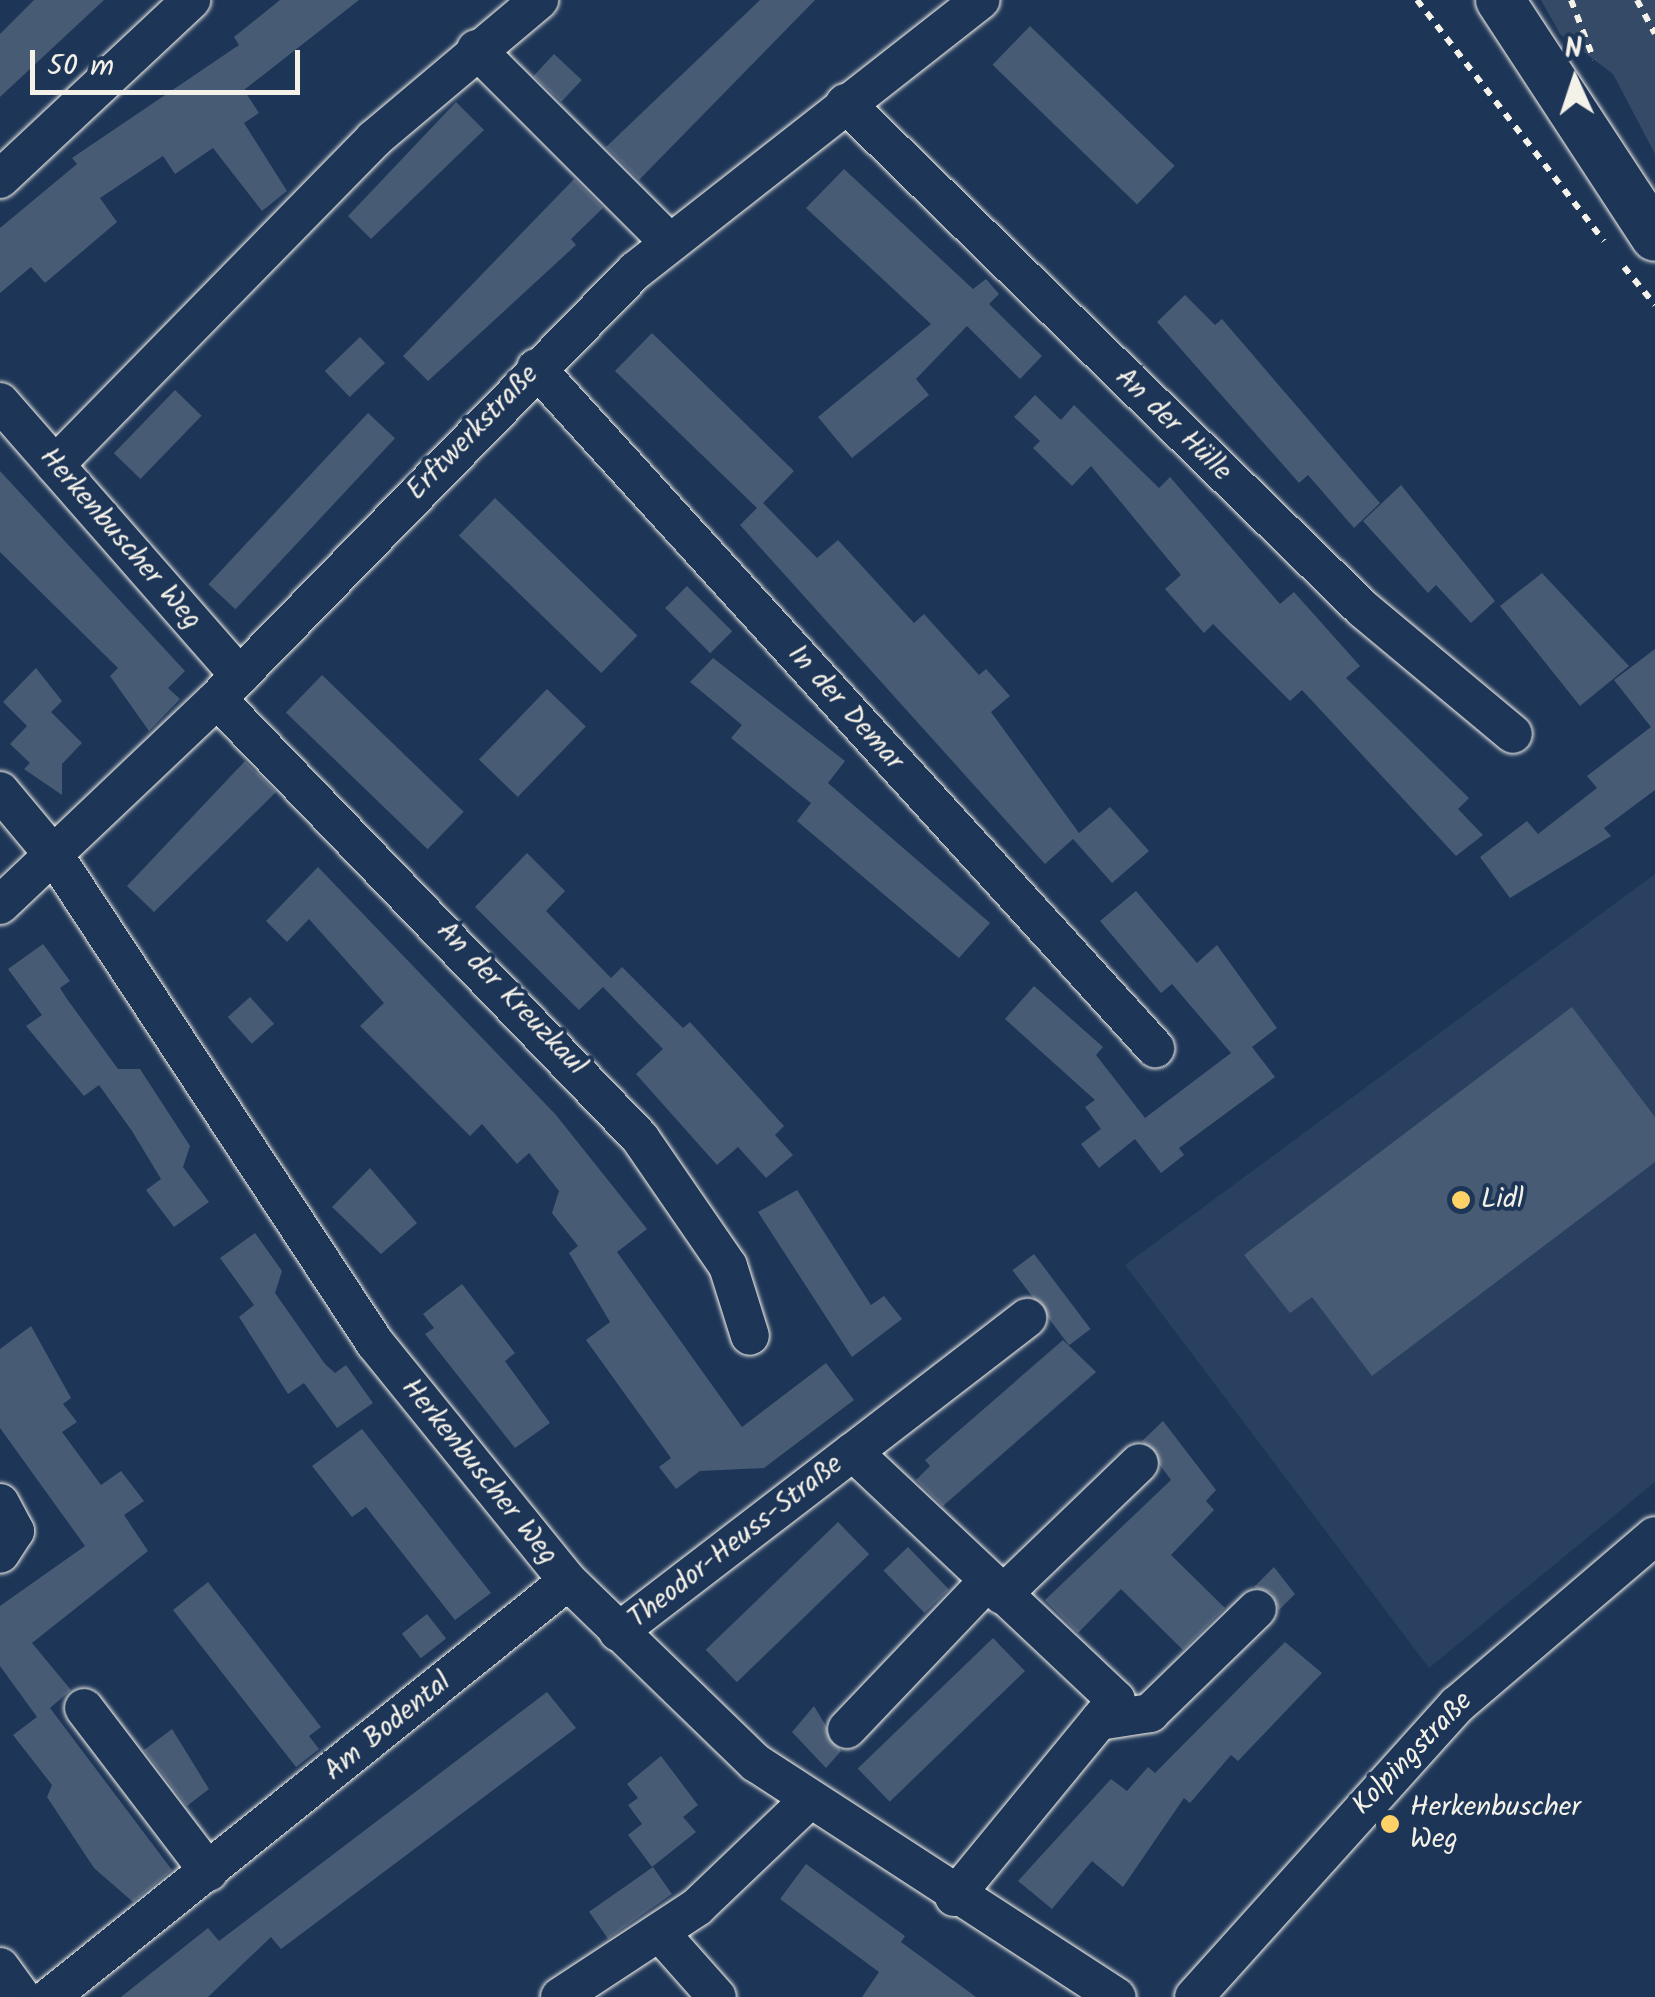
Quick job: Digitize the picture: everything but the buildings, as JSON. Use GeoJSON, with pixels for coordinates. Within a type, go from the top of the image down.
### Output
{"type":"FeatureCollection","features":[{"type":"Feature","properties":{"kind":"main road"},"geometry":{"type":"LineString","coordinates":[[1500,0],[1655,237]]}},
{"type":"Feature","properties":{"kind":"street"},"geometry":{"type":"LineString","coordinates":[[0,180],[192,0]]}},
{"type":"Feature","properties":{"kind":"street"},"geometry":{"type":"LineString","coordinates":[[55,465],[374,139],[476,49],[539,0]]}},
{"type":"Feature","properties":{"kind":"street","name":"Erftwerkstraße"},"geometry":{"type":"LineString","coordinates":[[0,905],[56,858],[228,687],[536,368],[669,242],[981,0]]}},
{"type":"Feature","properties":{"kind":"street"},"geometry":{"type":"LineString","coordinates":[[476,49],[669,242]]}},
{"type":"Feature","properties":{"kind":"street","name":"An der Hülle"},"geometry":{"type":"LineString","coordinates":[[845,102],[1364,609],[1514,734]]}},
{"type":"Feature","properties":{"kind":"street","name":"In der Demar"},"geometry":{"type":"LineString","coordinates":[[536,368],[1155,1048]]}},
{"type":"Feature","properties":{"kind":"street","name":"Herkenbuscher Weg"},"geometry":{"type":"LineString","coordinates":[[0,402],[55,465],[228,687]]}},
{"type":"Feature","properties":{"kind":"street","name":"An der Kreuzkaul"},"geometry":{"type":"LineString","coordinates":[[228,687],[640,1138],[728,1266],[750,1336]]}},
{"type":"Feature","properties":{"kind":"street","name":"Herkenbuscher Weg"},"geometry":{"type":"LineString","coordinates":[[0,791],[56,858],[316,1260],[568,1581],[706,1722],[808,1801],[1117,1997]]}},
{"type":"Feature","properties":{"kind":"street","name":"Theodor-Heuss-Straße"},"geometry":{"type":"LineString","coordinates":[[618,1632],[1027,1318]]}},
{"type":"Feature","properties":{"kind":"street","name":"Theodor-Heuss-Straße"},"geometry":{"type":"LineString","coordinates":[[853,1452],[1116,1700],[1099,1721]]}},
{"type":"Feature","properties":{"kind":"street"},"geometry":{"type":"LineString","coordinates":[[848,1729],[995,1588],[1139,1463]]}},
{"type":"Feature","properties":{"kind":"street"},"geometry":{"type":"LineString","coordinates":[[0,1503],[15,1531],[0,1554]]}},
{"type":"Feature","properties":{"kind":"street","name":"Kolpingstraße"},"geometry":{"type":"LineString","coordinates":[[1194,1997],[1458,1705],[1655,1536]]}},
{"type":"Feature","properties":{"kind":"street","name":"Am Bodental"},"geometry":{"type":"LineString","coordinates":[[50,1997],[568,1581]]}},
{"type":"Feature","properties":{"kind":"street"},"geometry":{"type":"LineString","coordinates":[[954,1897],[1099,1721],[1150,1713],[1257,1609]]}},
{"type":"Feature","properties":{"kind":"street"},"geometry":{"type":"LineString","coordinates":[[84,1708],[209,1872]]}},
{"type":"Feature","properties":{"kind":"street"},"geometry":{"type":"LineString","coordinates":[[560,1997],[661,1934],[808,1801]]}},
{"type":"Feature","properties":{"kind":"street"},"geometry":{"type":"LineString","coordinates":[[661,1934],[717,1997]]}},
{"type":"Feature","properties":{"kind":"street"},"geometry":{"type":"LineString","coordinates":[[0,1968],[22,1997]]}},
{"type":"Feature","properties":{"kind":"path"},"geometry":{"type":"LineString","coordinates":[[1417,0],[1577,206]]}},
{"type":"Feature","properties":{"kind":"path"},"geometry":{"type":"LineString","coordinates":[[1571,0],[1594,60]]}},
{"type":"Feature","properties":{"kind":"path"},"geometry":{"type":"LineString","coordinates":[[1638,0],[1655,34]]}},
{"type":"Feature","properties":{"kind":"shaded area"},"geometry":{"type":"Polygon","coordinates":[[[1541,0],[1655,0],[1655,154],[1613,74],[1560,34],[1541,0]]]}},
{"type":"Feature","properties":{"kind":"shaded area"},"geometry":{"type":"Polygon","coordinates":[[[1655,874],[1655,1482],[1429,1668],[1125,1265],[1655,874]]]}},
{"type":"Feature","properties":{"kind":"place","name":"Lidl"},"geometry":{"type":"Point","coordinates":[1461,1200]}},
{"type":"Feature","properties":{"kind":"place","name":"Herkenbuscher Weg"},"geometry":{"type":"Point","coordinates":[1390,1824]}}]}
